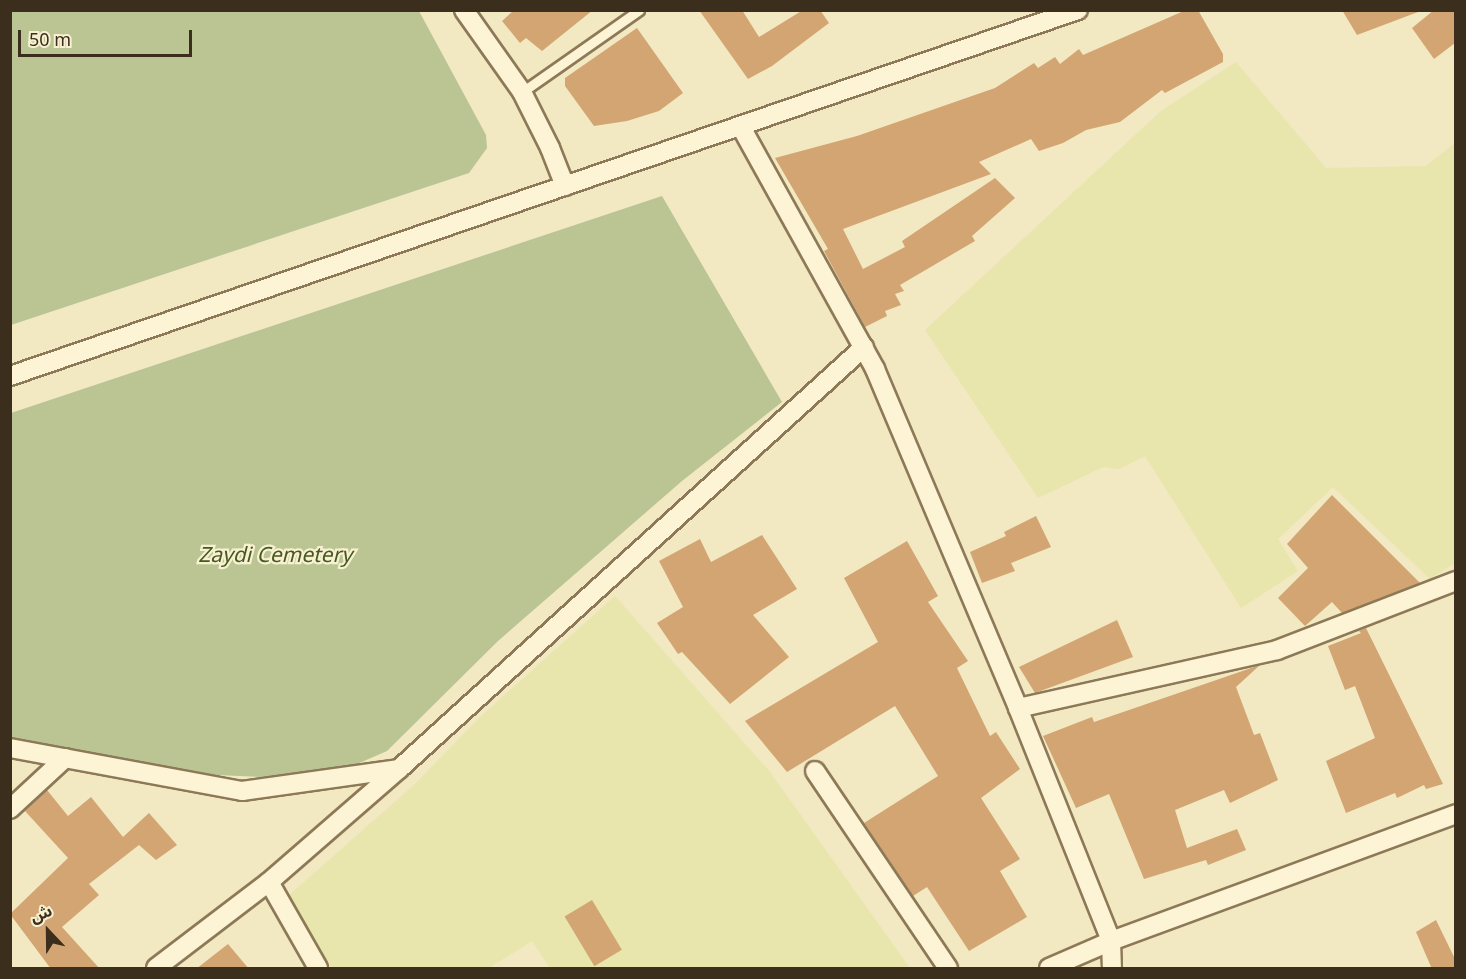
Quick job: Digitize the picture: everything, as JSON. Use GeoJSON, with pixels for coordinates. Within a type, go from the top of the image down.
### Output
{"type":"FeatureCollection","features":[{"type":"Feature","properties":{"kind":"street"},"geometry":{"type":"LineString","coordinates":[[465,10],[522,92],[550,148],[565,186]]}},
{"type":"Feature","properties":{"kind":"street"},"geometry":{"type":"LineString","coordinates":[[10,376],[1078,10]]}},
{"type":"Feature","properties":{"kind":"street"},"geometry":{"type":"LineString","coordinates":[[741,127],[864,346],[1018,708],[1111,941],[1112,969]]}},
{"type":"Feature","properties":{"kind":"street"},"geometry":{"type":"LineString","coordinates":[[156,969],[269,882],[399,769],[864,346]]}},
{"type":"Feature","properties":{"kind":"street"},"geometry":{"type":"LineString","coordinates":[[1018,708],[1277,650],[1455,581]]}},
{"type":"Feature","properties":{"kind":"street"},"geometry":{"type":"LineString","coordinates":[[10,748],[242,791],[399,769]]}},
{"type":"Feature","properties":{"kind":"street"},"geometry":{"type":"LineString","coordinates":[[10,809],[65,758]]}},
{"type":"Feature","properties":{"kind":"street"},"geometry":{"type":"LineString","coordinates":[[815,771],[948,969]]}},
{"type":"Feature","properties":{"kind":"street"},"geometry":{"type":"LineString","coordinates":[[1049,969],[1111,941],[1455,814]]}},
{"type":"Feature","properties":{"kind":"street"},"geometry":{"type":"LineString","coordinates":[[269,882],[318,969]]}},
{"type":"Feature","properties":{"kind":"lane"},"geometry":{"type":"LineString","coordinates":[[522,92],[639,10]]}},
{"type":"Feature","properties":{"kind":"shaded area"},"geometry":{"type":"Polygon","coordinates":[[[1236,62],[1326,168],[1426,166],[1455,143],[1455,563],[1430,579],[1333,487],[1278,539],[1298,571],[1241,608],[1145,456],[1119,469],[1103,467],[1038,498],[925,330],[1161,111],[1236,62]]]}},
{"type":"Feature","properties":{"kind":"shaded area"},"geometry":{"type":"Polygon","coordinates":[[[615,596],[770,772],[910,968],[550,968],[532,941],[489,968],[330,968],[288,896],[414,785],[480,717],[615,596]]]}},
{"type":"Feature","properties":{"kind":"green space"},"geometry":{"type":"Polygon","coordinates":[[[10,11],[419,11],[486,135],[487,148],[469,173],[11,325],[10,11]]]}},
{"type":"Feature","properties":{"kind":"green space","name":"Zaydi Cemetery"},"geometry":{"type":"Polygon","coordinates":[[[662,196],[782,402],[682,481],[498,641],[387,751],[357,764],[261,777],[195,774],[11,739],[11,413],[662,196]]]}},
{"type":"Feature","properties":{"kind":"building"},"geometry":{"type":"Polygon","coordinates":[[[514,10],[593,10],[542,51],[526,38],[520,43],[502,21],[514,10]]]}},
{"type":"Feature","properties":{"kind":"building"},"geometry":{"type":"Polygon","coordinates":[[[699,10],[742,10],[759,37],[803,10],[820,10],[829,23],[772,66],[748,79],[699,10]]]}},
{"type":"Feature","properties":{"kind":"building"},"geometry":{"type":"Polygon","coordinates":[[[1186,10],[1198,10],[1223,54],[1223,62],[1165,93],[1162,90],[1120,122],[1086,130],[1063,143],[1039,151],[1031,139],[979,162],[991,174],[843,229],[863,269],[905,247],[902,241],[995,178],[1015,198],[972,236],[975,241],[900,285],[904,291],[895,294],[901,305],[885,311],[887,316],[865,327],[824,251],[828,249],[775,158],[857,136],[995,88],[1034,63],[1038,68],[1055,57],[1060,64],[1079,49],[1083,55],[1186,10]]]}},
{"type":"Feature","properties":{"kind":"building"},"geometry":{"type":"Polygon","coordinates":[[[1342,10],[1418,10],[1418,12],[1357,35],[1342,10]]]}},
{"type":"Feature","properties":{"kind":"building"},"geometry":{"type":"Polygon","coordinates":[[[1434,10],[1455,10],[1455,43],[1434,59],[1412,28],[1434,10]]]}},
{"type":"Feature","properties":{"kind":"building"},"geometry":{"type":"Polygon","coordinates":[[[637,28],[683,93],[659,111],[627,121],[594,126],[565,86],[565,78],[637,28]]]}},
{"type":"Feature","properties":{"kind":"building"},"geometry":{"type":"Polygon","coordinates":[[[1332,495],[1420,583],[1342,613],[1332,602],[1305,626],[1278,598],[1308,568],[1287,544],[1332,495]]]}},
{"type":"Feature","properties":{"kind":"building"},"geometry":{"type":"Polygon","coordinates":[[[1036,516],[1051,547],[1011,563],[1015,571],[982,583],[970,552],[1006,536],[1004,532],[1036,516]]]}},
{"type":"Feature","properties":{"kind":"building"},"geometry":{"type":"Polygon","coordinates":[[[762,535],[797,589],[753,615],[789,657],[730,704],[682,652],[678,654],[657,623],[683,607],[659,561],[700,539],[711,562],[762,535]]]}},
{"type":"Feature","properties":{"kind":"building"},"geometry":{"type":"Polygon","coordinates":[[[907,541],[938,596],[928,602],[968,661],[957,668],[990,736],[996,732],[1020,769],[981,798],[1020,859],[1000,871],[1027,917],[969,951],[927,887],[913,896],[864,823],[938,776],[895,706],[787,772],[745,721],[878,642],[844,578],[907,541]]]}},
{"type":"Feature","properties":{"kind":"building"},"geometry":{"type":"Polygon","coordinates":[[[1117,620],[1133,657],[1035,693],[1019,667],[1117,620]]]}},
{"type":"Feature","properties":{"kind":"building"},"geometry":{"type":"Polygon","coordinates":[[[1366,628],[1443,784],[1426,789],[1424,785],[1397,798],[1395,793],[1346,813],[1326,761],[1375,738],[1355,686],[1345,690],[1328,646],[1361,633],[1359,631],[1366,628]]]}},
{"type":"Feature","properties":{"kind":"building"},"geometry":{"type":"Polygon","coordinates":[[[1260,665],[1236,687],[1254,735],[1260,733],[1278,780],[1230,803],[1224,790],[1175,810],[1187,848],[1237,829],[1246,850],[1208,865],[1206,860],[1144,879],[1109,794],[1076,808],[1043,736],[1092,717],[1094,722],[1260,665]]]}},
{"type":"Feature","properties":{"kind":"building"},"geometry":{"type":"Polygon","coordinates":[[[47,790],[68,816],[91,797],[123,837],[149,813],[177,845],[156,860],[139,845],[89,884],[99,895],[62,927],[100,969],[51,969],[10,914],[68,858],[25,811],[47,790]]]}},
{"type":"Feature","properties":{"kind":"building"},"geometry":{"type":"Polygon","coordinates":[[[592,900],[622,950],[594,966],[565,916],[592,900]]]}},
{"type":"Feature","properties":{"kind":"building"},"geometry":{"type":"Polygon","coordinates":[[[1436,920],[1455,959],[1455,969],[1432,969],[1416,932],[1436,920]]]}},
{"type":"Feature","properties":{"kind":"building"},"geometry":{"type":"Polygon","coordinates":[[[228,944],[249,969],[196,969],[228,944]]]}}]}
